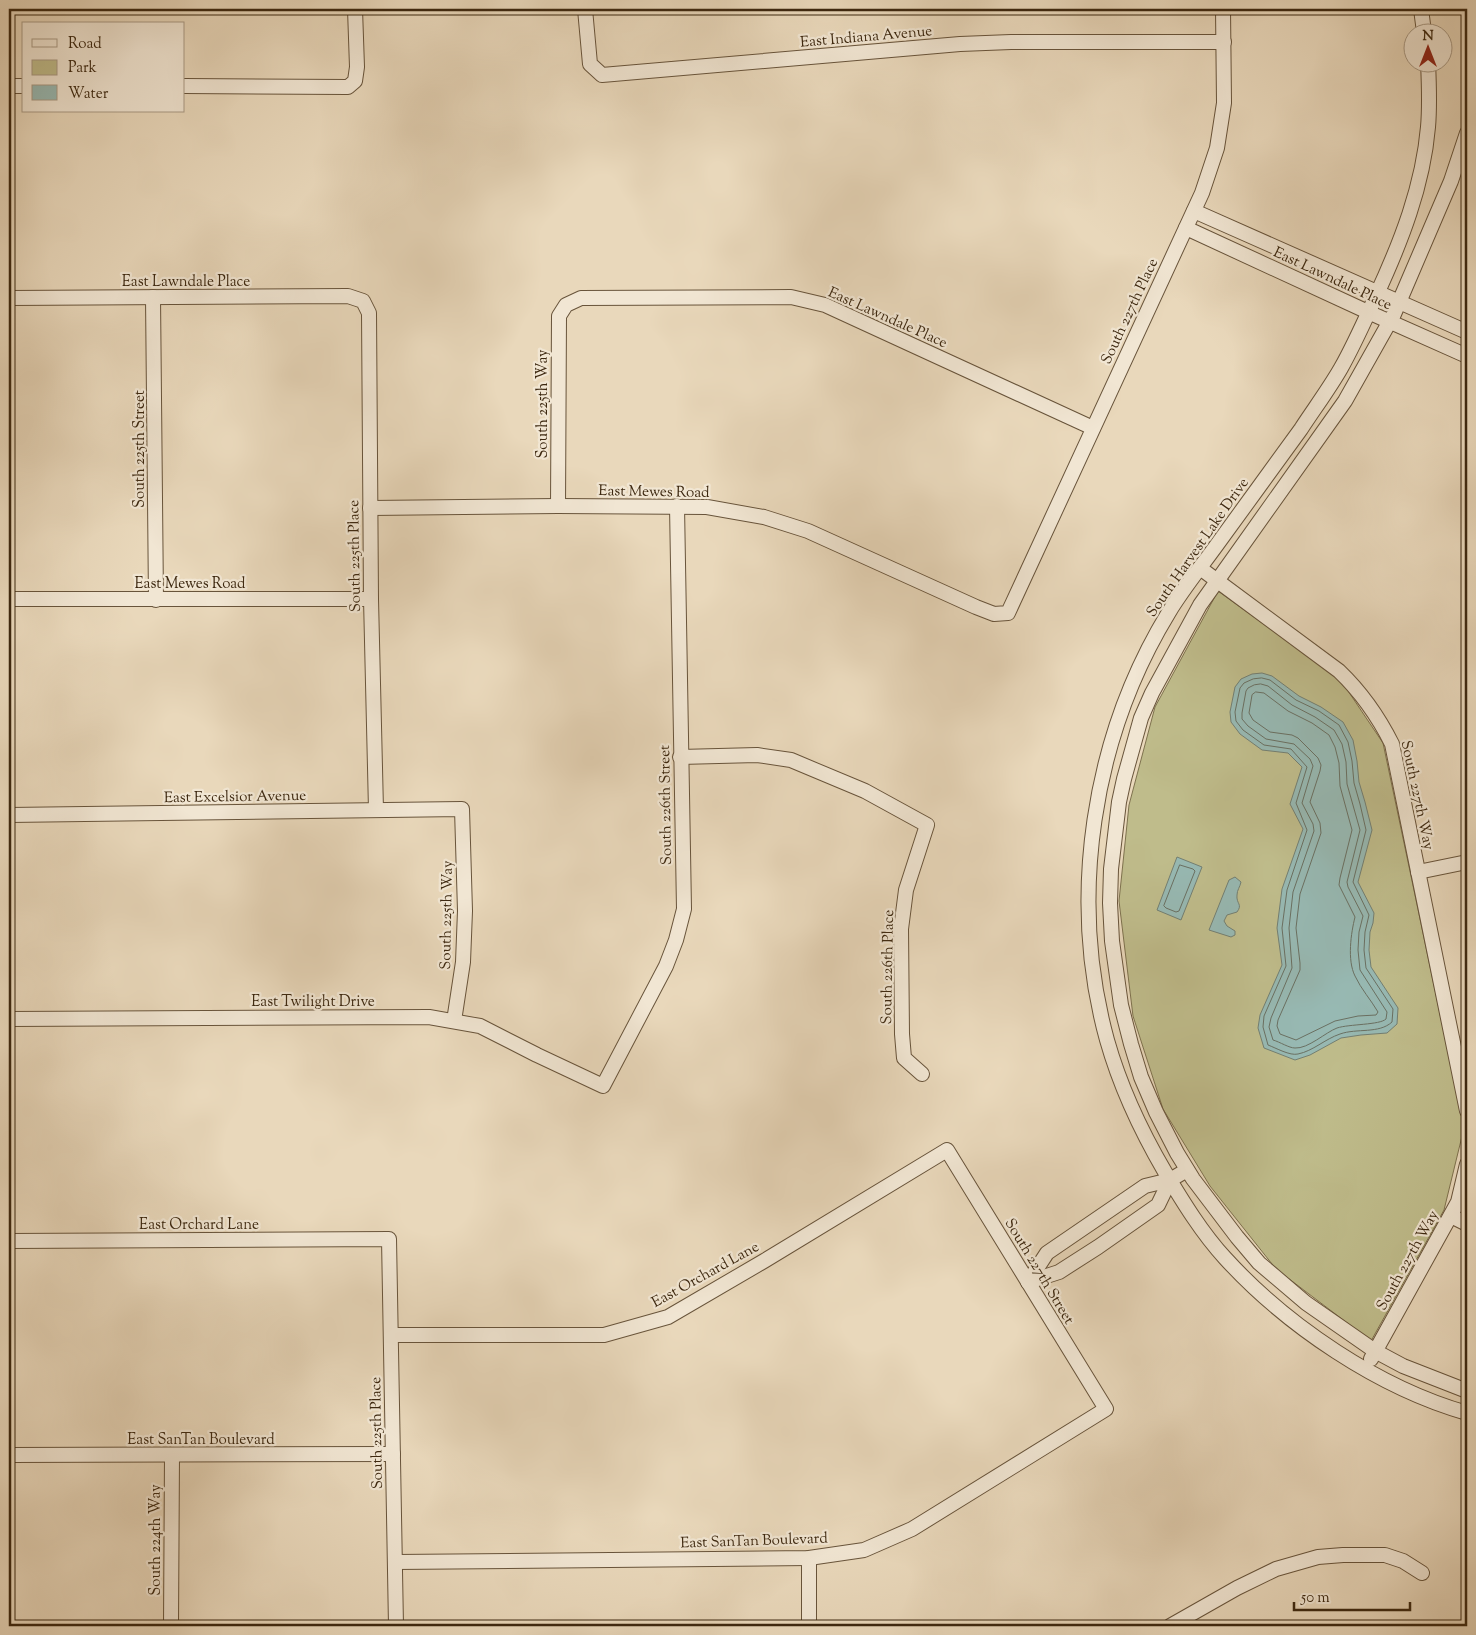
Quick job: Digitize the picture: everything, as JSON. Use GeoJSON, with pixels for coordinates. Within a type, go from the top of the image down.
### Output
{"type":"FeatureCollection","features":[{"type":"Feature","properties":{"kind":"street"},"geometry":{"type":"LineString","coordinates":[[185,86],[348,87],[355,81],[357,67],[355,9]]}},
{"type":"Feature","properties":{"kind":"street","name":"East Indiana Avenue"},"geometry":{"type":"LineString","coordinates":[[585,9],[590,64],[602,75],[960,44],[1011,42],[1224,42]]}},
{"type":"Feature","properties":{"kind":"street","name":"South 227th Place"},"geometry":{"type":"LineString","coordinates":[[1008,613],[1202,193],[1217,148],[1224,103],[1223,9]]}},
{"type":"Feature","properties":{"kind":"street"},"geometry":{"type":"LineString","coordinates":[[1421,9],[1423,22]]}},
{"type":"Feature","properties":{"kind":"street","name":"South Harvest Lake Drive"},"geometry":{"type":"LineString","coordinates":[[1429,72],[1430,97],[1428,129],[1412,210],[1378,292],[1341,368],[1168,614],[1148,650],[1120,718],[1098,796],[1090,858],[1089,934],[1098,1004],[1121,1083],[1146,1140],[1195,1219],[1225,1258],[1276,1307],[1328,1346],[1388,1381],[1415,1394],[1467,1413]]}},
{"type":"Feature","properties":{"kind":"street"},"geometry":{"type":"LineString","coordinates":[[9,86],[22,86]]}},
{"type":"Feature","properties":{"kind":"street"},"geometry":{"type":"LineString","coordinates":[[1467,133],[1451,181],[1399,302],[1345,401],[1200,606],[1163,670],[1141,718],[1124,779],[1111,869],[1110,903],[1112,941],[1121,1005],[1131,1044],[1141,1077],[1156,1112],[1187,1170],[1259,1263],[1306,1303],[1374,1351],[1403,1366],[1467,1391]]}},
{"type":"Feature","properties":{"kind":"street","name":"East Lawndale Place"},"geometry":{"type":"LineString","coordinates":[[1194,211],[1467,332]]}},
{"type":"Feature","properties":{"kind":"street","name":"East Lawndale Place"},"geometry":{"type":"LineString","coordinates":[[1186,228],[1467,356]]}},
{"type":"Feature","properties":{"kind":"street","name":"East Lawndale Place"},"geometry":{"type":"LineString","coordinates":[[9,298],[348,296],[363,301]]}},
{"type":"Feature","properties":{"kind":"street","name":"South 225th Street"},"geometry":{"type":"LineString","coordinates":[[154,297],[156,600]]}},
{"type":"Feature","properties":{"kind":"street","name":"East Lawndale Place"},"geometry":{"type":"LineString","coordinates":[[566,305],[581,298],[780,297],[790,297],[825,305],[1093,428]]}},
{"type":"Feature","properties":{"kind":"street","name":"South 225th Place"},"geometry":{"type":"LineString","coordinates":[[363,301],[369,313],[371,598],[376,810]]}},
{"type":"Feature","properties":{"kind":"street","name":"South 225th Way"},"geometry":{"type":"LineString","coordinates":[[558,506],[559,316],[566,305]]}},
{"type":"Feature","properties":{"kind":"street","name":"South 226th Street"},"geometry":{"type":"LineString","coordinates":[[603,1086],[666,966],[676,940],[684,909],[677,506]]}},
{"type":"Feature","properties":{"kind":"street","name":"East Mewes Road"},"geometry":{"type":"LineString","coordinates":[[370,508],[707,506],[764,517],[808,531],[976,607],[994,614],[1008,613]]}},
{"type":"Feature","properties":{"kind":"street","name":"South 227th Way"},"geometry":{"type":"LineString","coordinates":[[1200,568],[1340,671],[1354,686],[1381,722],[1392,744],[1467,1111]]}},
{"type":"Feature","properties":{"kind":"street","name":"East Mewes Road"},"geometry":{"type":"LineString","coordinates":[[9,599],[371,598]]}},
{"type":"Feature","properties":{"kind":"street","name":"South 226th Place"},"geometry":{"type":"LineString","coordinates":[[680,757],[757,755],[791,760],[865,790],[927,825],[906,890],[901,929],[904,1058],[922,1074]]}},
{"type":"Feature","properties":{"kind":"street","name":"South 225th Way"},"geometry":{"type":"LineString","coordinates":[[454,1021],[463,962],[465,920],[462,809]]}},
{"type":"Feature","properties":{"kind":"street","name":"East Excelsior Avenue"},"geometry":{"type":"LineString","coordinates":[[9,815],[462,809]]}},
{"type":"Feature","properties":{"kind":"street"},"geometry":{"type":"LineString","coordinates":[[1418,872],[1467,862]]}},
{"type":"Feature","properties":{"kind":"street","name":"East Twilight Drive"},"geometry":{"type":"LineString","coordinates":[[9,1018],[430,1016],[480,1026],[603,1086]]}},
{"type":"Feature","properties":{"kind":"street","name":"South 227th Street"},"geometry":{"type":"LineString","coordinates":[[947,1150],[1106,1409]]}},
{"type":"Feature","properties":{"kind":"street","name":"East Orchard Lane"},"geometry":{"type":"LineString","coordinates":[[391,1335],[604,1335],[668,1317],[947,1150]]}},
{"type":"Feature","properties":{"kind":"street","name":"South 227th Way"},"geometry":{"type":"LineString","coordinates":[[1365,1368],[1459,1200],[1467,1164]]}},
{"type":"Feature","properties":{"kind":"street"},"geometry":{"type":"LineString","coordinates":[[1028,1282],[1047,1253],[1092,1221],[1145,1186],[1170,1180],[1187,1170]]}},
{"type":"Feature","properties":{"kind":"street"},"geometry":{"type":"LineString","coordinates":[[1028,1282],[1059,1272],[1158,1205],[1170,1180]]}},
{"type":"Feature","properties":{"kind":"street"},"geometry":{"type":"LineString","coordinates":[[1450,1216],[1467,1224]]}},
{"type":"Feature","properties":{"kind":"street"},"geometry":{"type":"LineString","coordinates":[[1092,1221],[1106,1241]]}},
{"type":"Feature","properties":{"kind":"street","name":"South 225th Place"},"geometry":{"type":"LineString","coordinates":[[389,1239],[396,1626]]}},
{"type":"Feature","properties":{"kind":"street","name":"East Orchard Lane"},"geometry":{"type":"LineString","coordinates":[[9,1241],[389,1239]]}},
{"type":"Feature","properties":{"kind":"street","name":"East SanTan Boulevard"},"geometry":{"type":"LineString","coordinates":[[395,1562],[809,1558],[864,1550],[912,1529],[1106,1409]]}},
{"type":"Feature","properties":{"kind":"street","name":"East SanTan Boulevard"},"geometry":{"type":"LineString","coordinates":[[9,1455],[393,1454]]}},
{"type":"Feature","properties":{"kind":"street","name":"South 224th Way"},"geometry":{"type":"LineString","coordinates":[[171,1626],[172,1455]]}},
{"type":"Feature","properties":{"kind":"street"},"geometry":{"type":"LineString","coordinates":[[1170,1626],[1237,1588],[1276,1569],[1318,1557],[1385,1555],[1403,1561],[1422,1573]]}},
{"type":"Feature","properties":{"kind":"street"},"geometry":{"type":"LineString","coordinates":[[809,1558],[809,1626]]}},
{"type":"Feature","properties":{"kind":"green space"},"geometry":{"type":"Polygon","coordinates":[[[1218,591],[1340,679],[1383,743],[1464,1128],[1444,1210],[1371,1341],[1276,1269],[1210,1186],[1163,1109],[1133,1016],[1119,901],[1129,805],[1155,707],[1218,591]]]}},
{"type":"Feature","properties":{"kind":"water"},"geometry":{"type":"Polygon","coordinates":[[[1262,673],[1272,676],[1299,696],[1321,707],[1343,722],[1353,740],[1359,782],[1372,830],[1358,882],[1374,913],[1369,950],[1371,967],[1398,1008],[1397,1024],[1387,1033],[1341,1038],[1310,1055],[1295,1060],[1264,1048],[1258,1028],[1260,1015],[1282,965],[1277,928],[1282,889],[1303,829],[1290,804],[1302,767],[1288,753],[1262,750],[1240,734],[1231,722],[1230,712],[1235,687],[1241,679],[1252,674],[1262,673]]]}},
{"type":"Feature","properties":{"kind":"water"},"geometry":{"type":"Polygon","coordinates":[[[1177,857],[1202,867],[1181,920],[1157,910],[1177,857]]]}},
{"type":"Feature","properties":{"kind":"water"},"geometry":{"type":"Polygon","coordinates":[[[1235,877],[1241,882],[1237,892],[1239,907],[1237,912],[1227,915],[1224,921],[1227,926],[1235,931],[1235,935],[1231,937],[1209,930],[1229,880],[1235,877]]]}}]}
